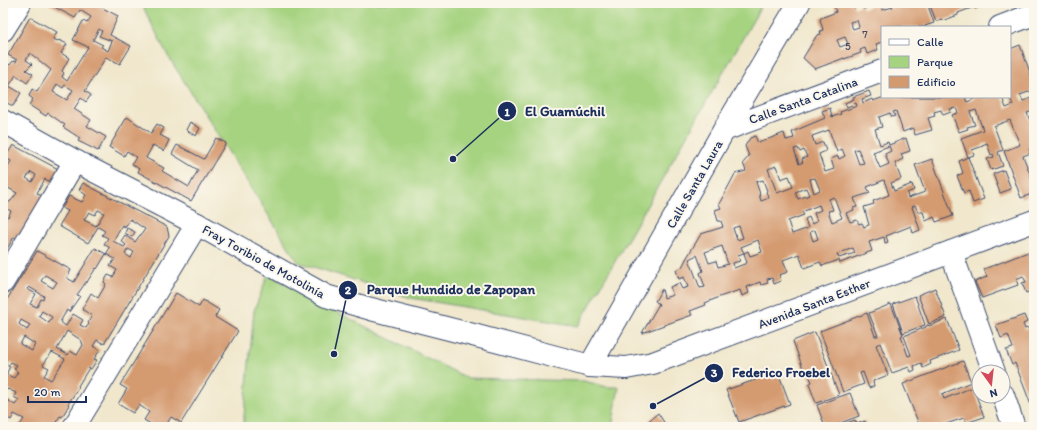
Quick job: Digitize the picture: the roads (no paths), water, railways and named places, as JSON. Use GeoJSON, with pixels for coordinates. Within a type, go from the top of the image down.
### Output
{"type":"FeatureCollection","features":[{"type":"Feature","properties":{"kind":"street"},"geometry":{"type":"LineString","coordinates":[[3,30],[20,3]]}},
{"type":"Feature","properties":{"kind":"street","name":"Calle Santa Laura"},"geometry":{"type":"LineString","coordinates":[[590,366],[724,130],[800,3]]}},
{"type":"Feature","properties":{"kind":"street"},"geometry":{"type":"LineString","coordinates":[[1003,26],[1034,14]]}},
{"type":"Feature","properties":{"kind":"street","name":"Calle Santa Catalina"},"geometry":{"type":"LineString","coordinates":[[724,130],[881,71]]}},
{"type":"Feature","properties":{"kind":"street","name":"Fray Toribio de Motolinía"},"geometry":{"type":"LineString","coordinates":[[3,121],[75,161],[197,224],[326,296],[590,366]]}},
{"type":"Feature","properties":{"kind":"street"},"geometry":{"type":"LineString","coordinates":[[3,282],[75,161]]}},
{"type":"Feature","properties":{"kind":"street","name":"Avenida Santa Esther"},"geometry":{"type":"LineString","coordinates":[[590,366],[626,368],[653,363],[1034,221]]}},
{"type":"Feature","properties":{"kind":"street"},"geometry":{"type":"LineString","coordinates":[[74,427],[197,224]]}},
{"type":"Feature","properties":{"kind":"street"},"geometry":{"type":"LineString","coordinates":[[951,252],[991,364]]}},
{"type":"Feature","properties":{"kind":"street"},"geometry":{"type":"LineString","coordinates":[[1006,404],[1014,427]]}},
{"type":"Feature","properties":{"kind":"place","name":"El Guamúchil"},"geometry":{"type":"Point","coordinates":[453,159]}},
{"type":"Feature","properties":{"kind":"place","name":"Parque Hundido de Zapopan"},"geometry":{"type":"Point","coordinates":[334,354]}},
{"type":"Feature","properties":{"kind":"place","name":"Federico Froebel"},"geometry":{"type":"Point","coordinates":[653,406]}}]}
